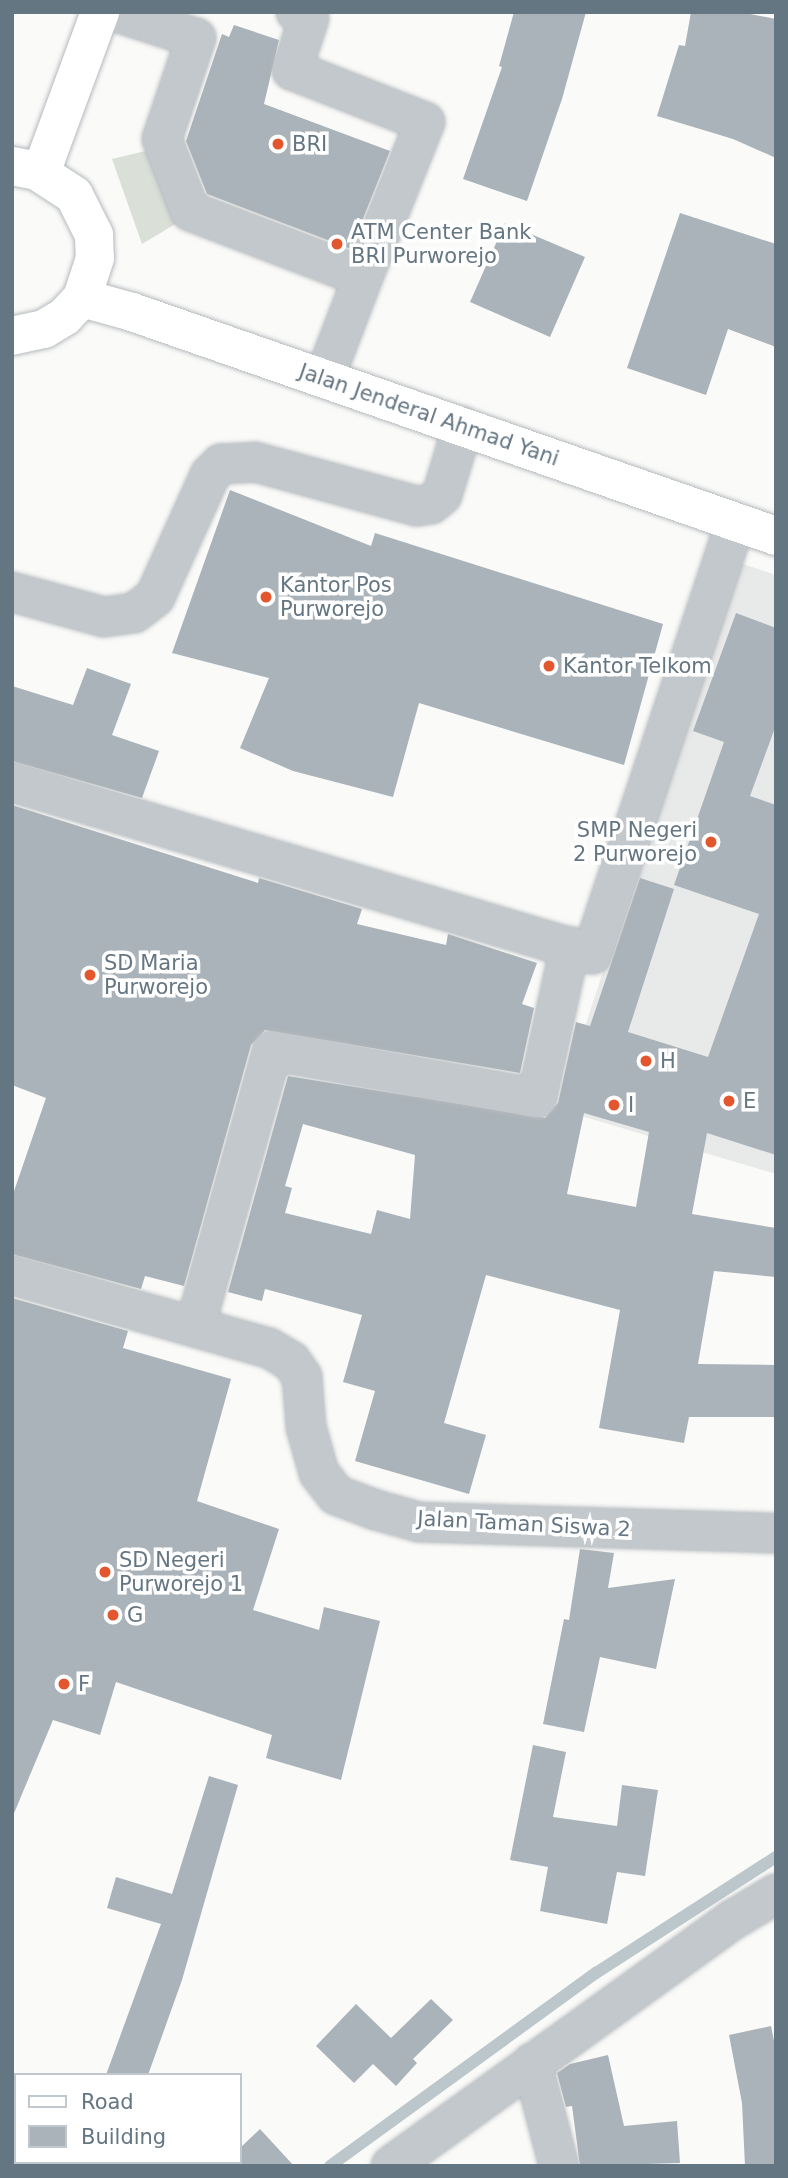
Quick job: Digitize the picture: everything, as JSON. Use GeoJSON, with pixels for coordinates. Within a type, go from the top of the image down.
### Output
{"type":"FeatureCollection","features":[{"type":"Feature","properties":{"kind":"main road"},"geometry":{"type":"LineString","coordinates":[[25,168],[46,159],[100,12]]}},
{"type":"Feature","properties":{"kind":"main road"},"geometry":{"type":"LineString","coordinates":[[12,336],[44,329],[82,298],[95,258],[90,225],[74,195],[25,168]]}},
{"type":"Feature","properties":{"kind":"main road","name":"Jalan Jenderal Ahmad Yani"},"geometry":{"type":"LineString","coordinates":[[82,298],[463,426],[776,536]]}},
{"type":"Feature","properties":{"kind":"street"},"geometry":{"type":"LineString","coordinates":[[116,12],[200,25],[162,139],[190,211],[363,277]]}},
{"type":"Feature","properties":{"kind":"street"},"geometry":{"type":"LineString","coordinates":[[296,12],[309,18],[292,70],[425,122],[324,379]]}},
{"type":"Feature","properties":{"kind":"street"},"geometry":{"type":"LineString","coordinates":[[12,592],[104,617],[134,613],[155,597],[210,475],[221,464],[255,463],[417,506],[431,504],[442,495],[463,426]]}},
{"type":"Feature","properties":{"kind":"street"},"geometry":{"type":"LineString","coordinates":[[12,782],[592,954],[736,522]]}},
{"type":"Feature","properties":{"kind":"street"},"geometry":{"type":"LineString","coordinates":[[195,1327],[272,1051],[537,1098],[570,947]]}},
{"type":"Feature","properties":{"kind":"street","name":"Jalan Taman Siswa 2"},"geometry":{"type":"LineString","coordinates":[[12,1275],[269,1348],[291,1361],[302,1377],[306,1427],[319,1473],[336,1495],[376,1510],[419,1522],[776,1533]]}},
{"type":"Feature","properties":{"kind":"street"},"geometry":{"type":"LineString","coordinates":[[391,2166],[734,1919],[776,1894]]}},
{"type":"Feature","properties":{"kind":"street"},"geometry":{"type":"LineString","coordinates":[[532,2063],[559,2166]]}},
{"type":"Feature","properties":{"kind":"shaded area"},"geometry":{"type":"Polygon","coordinates":[[[158,148],[192,214],[142,244],[112,159],[158,148]]]}},
{"type":"Feature","properties":{"kind":"shaded area","name":"SMP Negeri 2 Purworejo"},"geometry":{"type":"Polygon","coordinates":[[[737,562],[776,575],[776,1174],[558,1109],[737,562]]]}},
{"type":"Feature","properties":{"kind":"building"},"geometry":{"type":"Polygon","coordinates":[[[514,12],[586,12],[562,99],[527,201],[463,179],[502,67],[499,66],[514,12]]]}},
{"type":"Feature","properties":{"kind":"building"},"geometry":{"type":"Polygon","coordinates":[[[691,12],[740,12],[776,19],[776,158],[733,139],[657,116],[679,45],[685,46],[691,12]]]}},
{"type":"Feature","properties":{"kind":"building","name":"BRI"},"geometry":{"type":"Polygon","coordinates":[[[234,25],[279,40],[264,104],[390,151],[351,249],[207,194],[186,141],[222,34],[229,37],[234,25]]]}},
{"type":"Feature","properties":{"kind":"building"},"geometry":{"type":"Polygon","coordinates":[[[680,213],[776,244],[776,347],[728,329],[706,395],[627,368],[680,213]]]}},
{"type":"Feature","properties":{"kind":"building"},"geometry":{"type":"Polygon","coordinates":[[[505,223],[585,257],[550,337],[470,302],[505,223]]]}},
{"type":"Feature","properties":{"kind":"building"},"geometry":{"type":"Polygon","coordinates":[[[230,490],[371,546],[375,533],[663,624],[624,765],[419,703],[393,797],[293,771],[240,748],[269,678],[172,653],[230,490]]]}},
{"type":"Feature","properties":{"kind":"building"},"geometry":{"type":"Polygon","coordinates":[[[736,613],[776,628],[776,725],[750,796],[776,805],[776,1155],[707,1133],[692,1214],[776,1228],[776,1277],[714,1271],[698,1364],[776,1365],[776,1417],[689,1417],[684,1443],[599,1428],[620,1310],[486,1275],[444,1423],[486,1435],[469,1494],[355,1461],[375,1391],[343,1382],[362,1315],[265,1289],[262,1301],[228,1292],[288,1076],[545,1118],[558,1103],[576,1022],[590,1026],[640,878],[674,889],[628,1032],[708,1057],[759,914],[674,885],[724,742],[693,731],[736,613]],[[584,1113],[567,1194],[636,1207],[649,1132],[584,1113]],[[303,1124],[285,1186],[292,1188],[285,1213],[371,1234],[377,1210],[410,1219],[415,1155],[303,1124]]]}},
{"type":"Feature","properties":{"kind":"building"},"geometry":{"type":"Polygon","coordinates":[[[87,668],[131,684],[112,735],[159,751],[142,798],[12,761],[12,686],[73,705],[87,668]]]}},
{"type":"Feature","properties":{"kind":"building"},"geometry":{"type":"Polygon","coordinates":[[[12,805],[258,883],[259,878],[362,909],[357,924],[446,945],[448,934],[537,963],[522,1004],[534,1008],[520,1073],[265,1030],[251,1045],[184,1286],[145,1276],[141,1289],[12,1254],[12,1197],[46,1098],[12,1085],[12,805]]]}},
{"type":"Feature","properties":{"kind":"building","name":"SD Negeri Purworejo 1"},"geometry":{"type":"Polygon","coordinates":[[[12,1298],[128,1331],[123,1348],[231,1379],[197,1501],[279,1529],[253,1610],[319,1630],[324,1607],[380,1621],[341,1780],[266,1758],[272,1735],[116,1682],[100,1735],[53,1720],[12,1818],[12,1298]]]}},
{"type":"Feature","properties":{"kind":"building"},"geometry":{"type":"Polygon","coordinates":[[[580,1549],[614,1553],[608,1588],[675,1579],[656,1669],[600,1657],[584,1732],[543,1724],[564,1619],[569,1620],[580,1549]]]}},
{"type":"Feature","properties":{"kind":"building"},"geometry":{"type":"Polygon","coordinates":[[[533,1745],[566,1752],[553,1817],[617,1826],[622,1785],[658,1790],[645,1876],[617,1872],[607,1924],[540,1911],[548,1867],[510,1860],[533,1745]]]}},
{"type":"Feature","properties":{"kind":"building"},"geometry":{"type":"Polygon","coordinates":[[[209,1776],[238,1785],[182,1980],[149,2073],[107,2073],[161,1924],[107,1908],[116,1877],[172,1894],[209,1776]]]}},
{"type":"Feature","properties":{"kind":"building"},"geometry":{"type":"Polygon","coordinates":[[[431,1999],[453,2020],[413,2059],[417,2063],[396,2086],[373,2064],[354,2083],[316,2046],[356,2004],[391,2038],[431,1999]]]}},
{"type":"Feature","properties":{"kind":"building"},"geometry":{"type":"Polygon","coordinates":[[[771,2026],[776,2051],[776,2166],[745,2166],[742,2103],[729,2035],[771,2026]]]}},
{"type":"Feature","properties":{"kind":"building"},"geometry":{"type":"Polygon","coordinates":[[[608,2055],[624,2126],[677,2121],[680,2163],[580,2166],[572,2106],[566,2107],[557,2073],[570,2064],[608,2055]]]}},
{"type":"Feature","properties":{"kind":"building"},"geometry":{"type":"Polygon","coordinates":[[[260,2129],[294,2166],[220,2166],[242,2164],[242,2146],[260,2129]]]}},
{"type":"Feature","properties":{"kind":"waterway"},"geometry":{"type":"LineString","coordinates":[[330,2166],[596,1973],[776,1857]]}},
{"type":"Feature","properties":{"kind":"place","name":"BRI"},"geometry":{"type":"Point","coordinates":[278,144]}},
{"type":"Feature","properties":{"kind":"place","name":"ATM Center Bank BRI Purworejo"},"geometry":{"type":"Point","coordinates":[337,244]}},
{"type":"Feature","properties":{"kind":"place","name":"Kantor Pos Purworejo"},"geometry":{"type":"Point","coordinates":[266,597]}},
{"type":"Feature","properties":{"kind":"place","name":"Kantor Telkom"},"geometry":{"type":"Point","coordinates":[549,666]}},
{"type":"Feature","properties":{"kind":"place","name":"SMP Negeri 2 Purworejo"},"geometry":{"type":"Point","coordinates":[711,842]}},
{"type":"Feature","properties":{"kind":"place","name":"SD Maria Purworejo"},"geometry":{"type":"Point","coordinates":[90,975]}},
{"type":"Feature","properties":{"kind":"place","name":"H"},"geometry":{"type":"Point","coordinates":[646,1061]}},
{"type":"Feature","properties":{"kind":"place","name":"E"},"geometry":{"type":"Point","coordinates":[729,1101]}},
{"type":"Feature","properties":{"kind":"place","name":"I"},"geometry":{"type":"Point","coordinates":[614,1105]}},
{"type":"Feature","properties":{"kind":"place","name":"SD Negeri Purworejo 1"},"geometry":{"type":"Point","coordinates":[105,1572]}},
{"type":"Feature","properties":{"kind":"place","name":"G"},"geometry":{"type":"Point","coordinates":[113,1615]}},
{"type":"Feature","properties":{"kind":"place","name":"F"},"geometry":{"type":"Point","coordinates":[64,1684]}}]}
